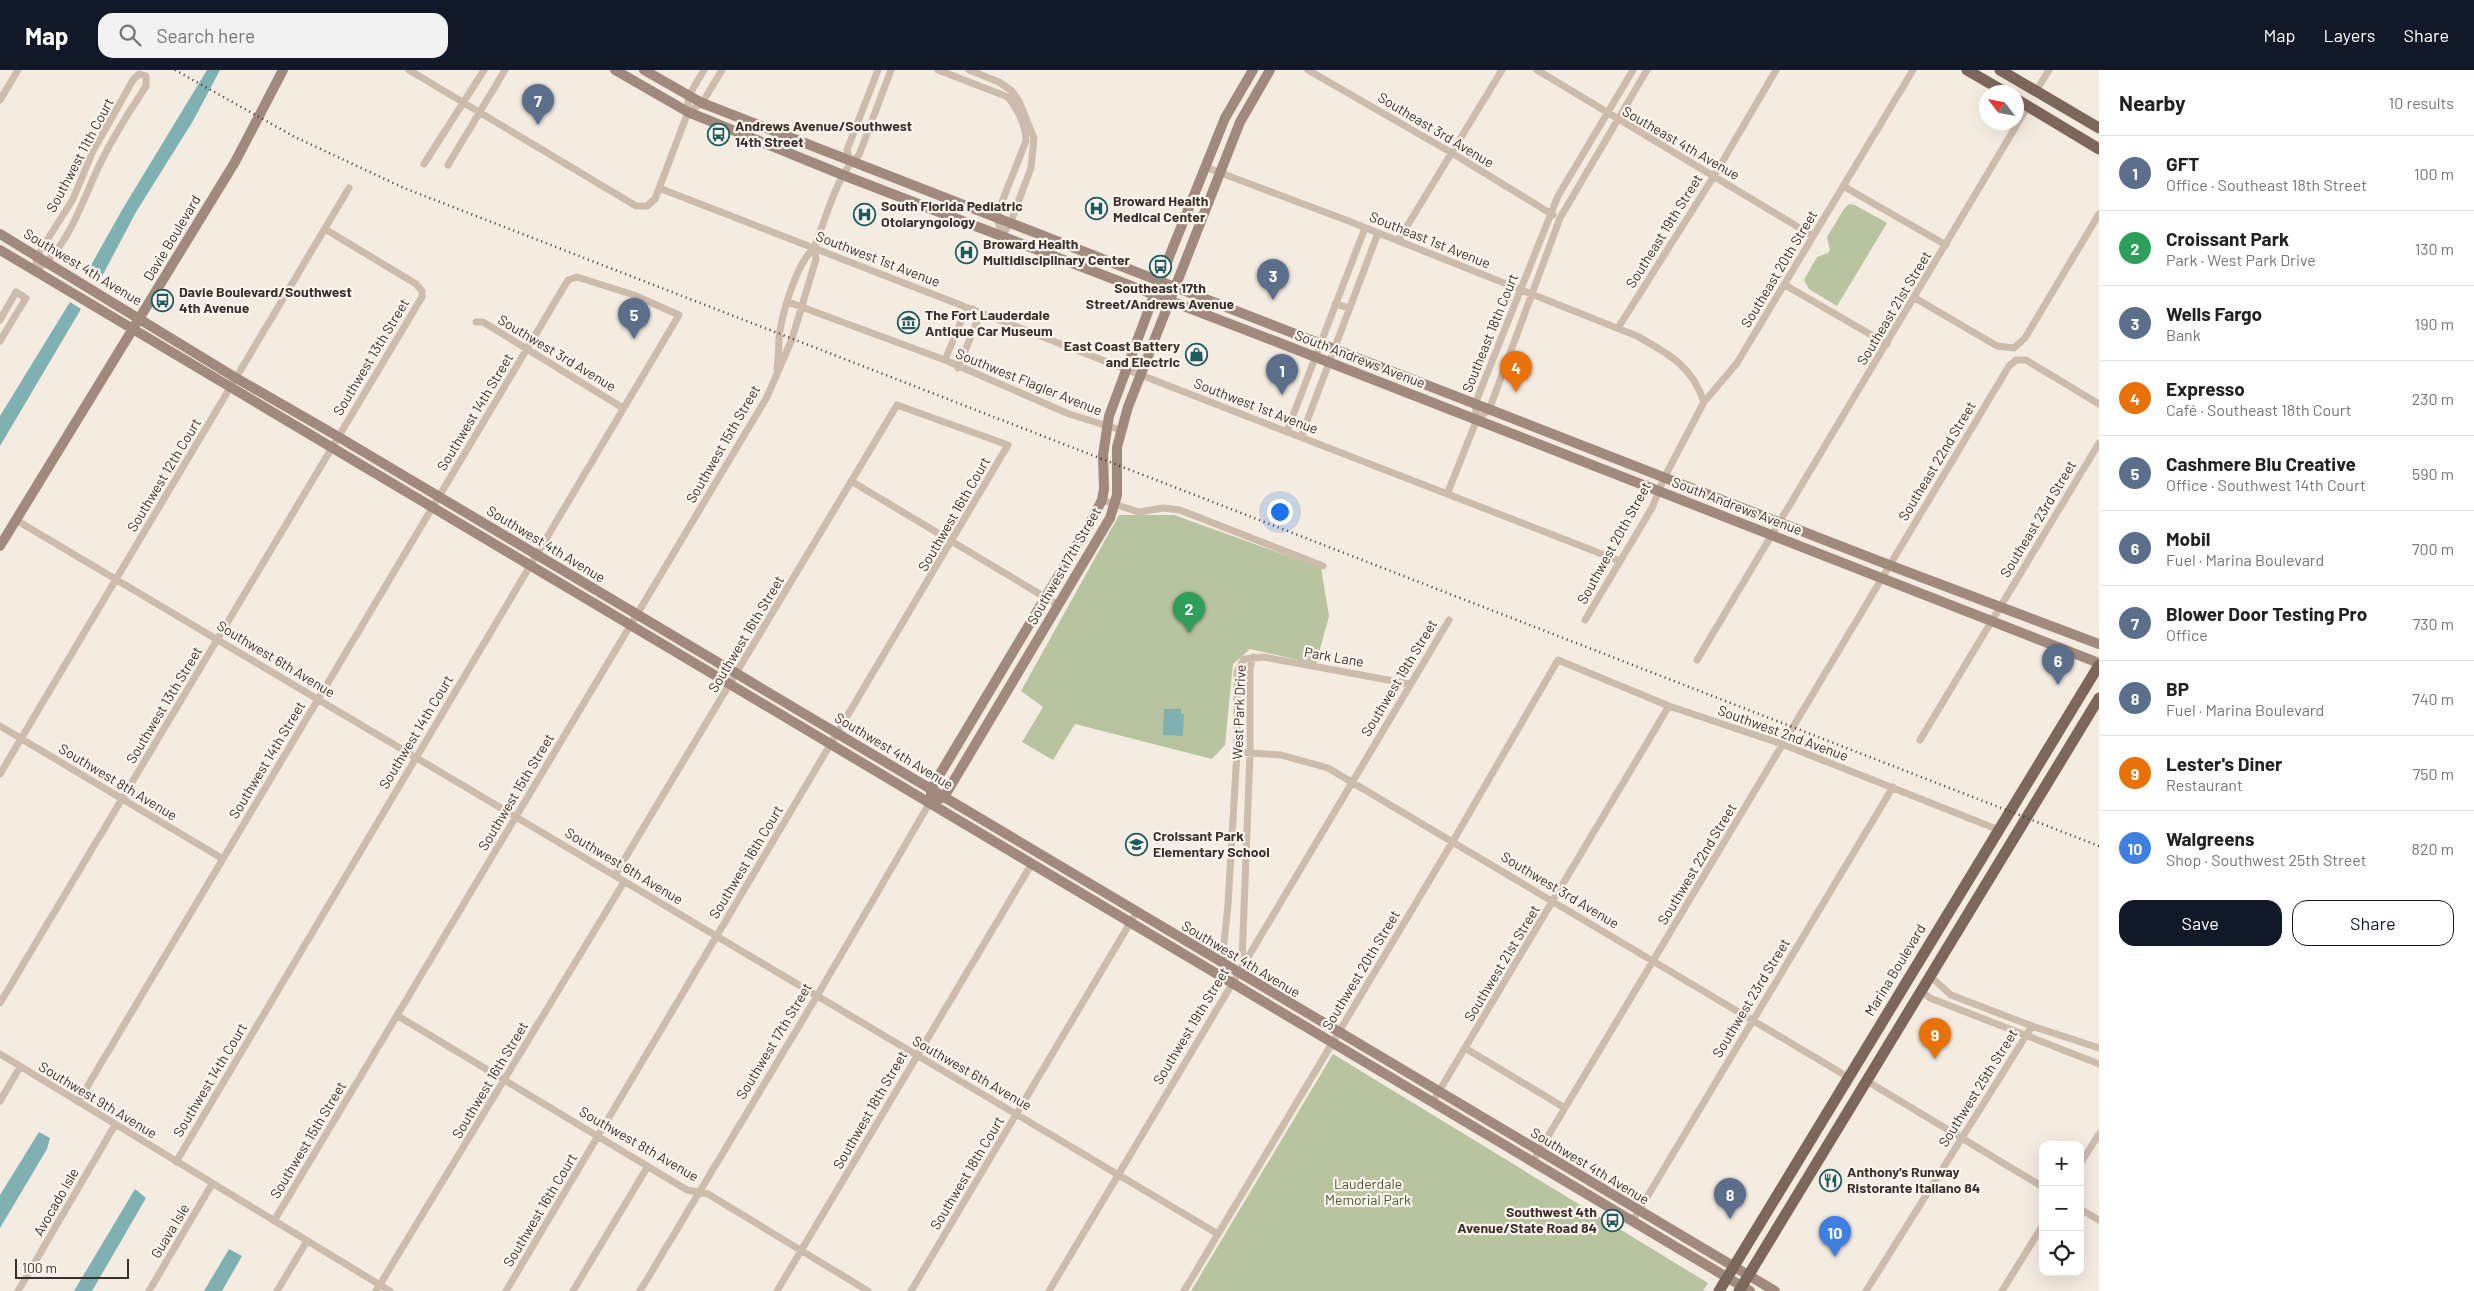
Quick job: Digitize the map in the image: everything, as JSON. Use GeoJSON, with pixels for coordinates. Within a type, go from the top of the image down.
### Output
{"type":"FeatureCollection","features":[{"type":"Feature","properties":{"kind":"main road","name":"Davie Boulevard"},"geometry":{"type":"LineString","coordinates":[[0,546],[235,162],[283,70]]}},
{"type":"Feature","properties":{"kind":"main road","name":"South Andrews Avenue"},"geometry":{"type":"LineString","coordinates":[[616,70],[688,112],[843,175],[1315,356],[1993,620],[2099,664]]}},
{"type":"Feature","properties":{"kind":"main road","name":"South Andrews Avenue"},"geometry":{"type":"LineString","coordinates":[[644,70],[702,104],[1999,608],[2099,644]]}},
{"type":"Feature","properties":{"kind":"main road","name":"Southwest 17th Street"},"geometry":{"type":"LineString","coordinates":[[929,804],[931,789],[1102,500],[1104,490],[1103,455],[1107,427],[1126,368],[1225,118],[1253,70]]}},
{"type":"Feature","properties":{"kind":"main road","name":"Southwest 17th Street"},"geometry":{"type":"LineString","coordinates":[[944,797],[1110,518],[1117,495],[1116,460],[1121,430],[1240,122],[1270,70]]}},
{"type":"Feature","properties":{"kind":"main road"},"geometry":{"type":"LineString","coordinates":[[1967,70],[1993,85]]}},
{"type":"Feature","properties":{"kind":"main road"},"geometry":{"type":"LineString","coordinates":[[2000,70],[2099,128]]}},
{"type":"Feature","properties":{"kind":"main road"},"geometry":{"type":"LineString","coordinates":[[2024,104],[2099,149]]}},
{"type":"Feature","properties":{"kind":"main road","name":"Southwest 4th Avenue"},"geometry":{"type":"LineString","coordinates":[[0,234],[236,378],[440,497],[1136,913],[1222,962],[1240,968],[1338,1033],[1775,1291]]}},
{"type":"Feature","properties":{"kind":"main road","name":"Southwest 4th Avenue"},"geometry":{"type":"LineString","coordinates":[[0,250],[1432,1104],[1727,1277],[1744,1289]]}},
{"type":"Feature","properties":{"kind":"main road","name":"Marina Boulevard"},"geometry":{"type":"LineString","coordinates":[[1719,1291],[2099,664]]}},
{"type":"Feature","properties":{"kind":"main road"},"geometry":{"type":"LineString","coordinates":[[1744,1289],[1748,1276],[2099,698]]}},
{"type":"Feature","properties":{"kind":"main road"},"geometry":{"type":"LineString","coordinates":[[929,804],[944,797]]}},
{"type":"Feature","properties":{"kind":"main road"},"geometry":{"type":"LineString","coordinates":[[1999,830],[2006,841],[2006,852]]}},
{"type":"Feature","properties":{"kind":"main road"},"geometry":{"type":"LineString","coordinates":[[1921,990],[1919,976],[1927,948]]}},
{"type":"Feature","properties":{"kind":"main road"},"geometry":{"type":"LineString","coordinates":[[1859,1059],[1861,1071],[1867,1081]]}},
{"type":"Feature","properties":{"kind":"main road"},"geometry":{"type":"LineString","coordinates":[[1848,1077],[1854,1086],[1857,1098]]}},
{"type":"Feature","properties":{"kind":"street"},"geometry":{"type":"LineString","coordinates":[[0,100],[18,70]]}},
{"type":"Feature","properties":{"kind":"street"},"geometry":{"type":"LineString","coordinates":[[409,70],[636,206],[647,206],[655,199],[688,112],[688,97],[704,70]]}},
{"type":"Feature","properties":{"kind":"street"},"geometry":{"type":"LineString","coordinates":[[424,164],[484,70]]}},
{"type":"Feature","properties":{"kind":"street"},"geometry":{"type":"LineString","coordinates":[[448,165],[505,70]]}},
{"type":"Feature","properties":{"kind":"street"},"geometry":{"type":"LineString","coordinates":[[688,112],[702,104],[722,70]]}},
{"type":"Feature","properties":{"kind":"street","name":"Southwest 15th Street"},"geometry":{"type":"LineString","coordinates":[[850,161],[847,150],[878,70]]}},
{"type":"Feature","properties":{"kind":"street","name":"Southwest 15th Street"},"geometry":{"type":"LineString","coordinates":[[776,375],[781,329],[788,302],[806,256],[814,248],[843,175],[850,161],[859,154],[891,70]]}},
{"type":"Feature","properties":{"kind":"street"},"geometry":{"type":"LineString","coordinates":[[938,70],[1010,94],[1024,128],[1026,141],[997,218],[1002,236]]}},
{"type":"Feature","properties":{"kind":"street"},"geometry":{"type":"LineString","coordinates":[[969,70],[999,82],[1010,94],[1032,130],[1034,149],[1031,168],[1010,224],[1002,236]]}},
{"type":"Feature","properties":{"kind":"street","name":"Southeast 3rd Avenue"},"geometry":{"type":"LineString","coordinates":[[1308,70],[1452,153],[1550,214],[1560,218]]}},
{"type":"Feature","properties":{"kind":"street"},"geometry":{"type":"LineString","coordinates":[[1398,241],[1502,70]]}},
{"type":"Feature","properties":{"kind":"street","name":"Southeast 4th Avenue"},"geometry":{"type":"LineString","coordinates":[[1537,70],[1607,114],[1813,236]]}},
{"type":"Feature","properties":{"kind":"street","name":"Southeast 18th Court"},"geometry":{"type":"LineString","coordinates":[[1476,419],[1475,404],[1550,214],[1633,70]]}},
{"type":"Feature","properties":{"kind":"street","name":"Southeast 18th Court"},"geometry":{"type":"LineString","coordinates":[[1489,410],[1560,218],[1647,70]]}},
{"type":"Feature","properties":{"kind":"street","name":"Southeast 19th Street"},"geometry":{"type":"LineString","coordinates":[[1618,328],[1714,176],[1776,70]]}},
{"type":"Feature","properties":{"kind":"street","name":"Southeast 20th Street"},"geometry":{"type":"LineString","coordinates":[[1664,478],[1704,402],[1737,363],[1842,186],[1914,70]]}},
{"type":"Feature","properties":{"kind":"street"},"geometry":{"type":"LineString","coordinates":[[2036,91],[2048,70]]}},
{"type":"Feature","properties":{"kind":"street","name":"Southwest 11th Court"},"geometry":{"type":"LineString","coordinates":[[139,74],[146,76],[146,86],[104,156],[84,202],[47,263],[35,271],[37,256],[73,199],[89,159],[133,80],[139,74]]}},
{"type":"Feature","properties":{"kind":"street"},"geometry":{"type":"LineString","coordinates":[[864,104],[876,108]]}},
{"type":"Feature","properties":{"kind":"street","name":"Southeast 21st Street"},"geometry":{"type":"LineString","coordinates":[[1779,522],[1915,298],[2028,106]]}},
{"type":"Feature","properties":{"kind":"street","name":"Southeast 1st Avenue"},"geometry":{"type":"LineString","coordinates":[[1205,168],[1378,233],[1618,328],[1657,347],[1687,369],[1698,384],[1704,402]]}},
{"type":"Feature","properties":{"kind":"street"},"geometry":{"type":"LineString","coordinates":[[1842,186],[1946,245]]}},
{"type":"Feature","properties":{"kind":"street","name":"Southwest 12th Court"},"geometry":{"type":"LineString","coordinates":[[0,774],[349,188]]}},
{"type":"Feature","properties":{"kind":"street","name":"Southwest 1st Avenue"},"geometry":{"type":"LineString","coordinates":[[659,188],[1301,437],[1448,492],[1620,561]]}},
{"type":"Feature","properties":{"kind":"street"},"geometry":{"type":"LineString","coordinates":[[1915,298],[1997,346],[2008,349],[2014,348],[2025,338],[2099,214]]}},
{"type":"Feature","properties":{"kind":"street"},"geometry":{"type":"LineString","coordinates":[[1287,431],[1365,228]]}},
{"type":"Feature","properties":{"kind":"street","name":"Southwest 13th Street"},"geometry":{"type":"LineString","coordinates":[[0,1003],[123,799],[337,436],[422,297],[422,291],[416,284],[325,229]]}},
{"type":"Feature","properties":{"kind":"street"},"geometry":{"type":"LineString","coordinates":[[1301,437],[1378,233]]}},
{"type":"Feature","properties":{"kind":"street","name":"Southwest 15th Street"},"geometry":{"type":"LineString","coordinates":[[274,1221],[767,397],[793,335],[816,259],[814,248]]}},
{"type":"Feature","properties":{"kind":"street","name":"Southwest 14th Court"},"geometry":{"type":"LineString","coordinates":[[176,1162],[679,315],[634,295],[572,277]]}},
{"type":"Feature","properties":{"kind":"street","name":"Southwest 14th Street"},"geometry":{"type":"LineString","coordinates":[[78,1102],[526,350],[572,277]]}},
{"type":"Feature","properties":{"kind":"street"},"geometry":{"type":"LineString","coordinates":[[1785,285],[1887,344]]}},
{"type":"Feature","properties":{"kind":"street"},"geometry":{"type":"LineString","coordinates":[[0,320],[16,292],[26,298],[0,341]]}},
{"type":"Feature","properties":{"kind":"street","name":"Southwest Flagler Avenue"},"geometry":{"type":"LineString","coordinates":[[788,302],[944,360],[958,368],[1107,427],[1121,430]]}},
{"type":"Feature","properties":{"kind":"street"},"geometry":{"type":"LineString","coordinates":[[1335,304],[1350,308]]}},
{"type":"Feature","properties":{"kind":"street"},"geometry":{"type":"LineString","coordinates":[[944,360],[964,314],[973,309],[978,319],[958,368]]}},
{"type":"Feature","properties":{"kind":"street","name":"Southwest 3rd Avenue"},"geometry":{"type":"LineString","coordinates":[[476,322],[483,322],[623,408]]}},
{"type":"Feature","properties":{"kind":"street","name":"Southeast 22nd Street"},"geometry":{"type":"LineString","coordinates":[[1882,577],[2009,366],[2016,360],[2026,360],[2099,404]]}},
{"type":"Feature","properties":{"kind":"street","name":"Southwest 16th Street"},"geometry":{"type":"LineString","coordinates":[[615,875],[897,404],[1008,445]]}},
{"type":"Feature","properties":{"kind":"street"},"geometry":{"type":"LineString","coordinates":[[1448,492],[1476,419],[1489,410]]}},
{"type":"Feature","properties":{"kind":"street","name":"Southeast 23rd Street"},"geometry":{"type":"LineString","coordinates":[[1999,608],[2099,443]]}},
{"type":"Feature","properties":{"kind":"street","name":"Southwest 16th Court"},"geometry":{"type":"LineString","coordinates":[[506,1291],[952,543],[1008,445]]}},
{"type":"Feature","properties":{"kind":"street","name":"Southwest 20th Street"},"geometry":{"type":"LineString","coordinates":[[1586,620],[1652,508],[1664,478]]}},
{"type":"Feature","properties":{"kind":"street"},"geometry":{"type":"LineString","coordinates":[[851,481],[1058,605]]}},
{"type":"Feature","properties":{"kind":"street"},"geometry":{"type":"LineString","coordinates":[[1102,500],[1139,512],[1163,508],[1180,510],[1323,566]]}},
{"type":"Feature","properties":{"kind":"street","name":"Southwest 6th Avenue"},"geometry":{"type":"LineString","coordinates":[[16,520],[117,578],[624,882],[718,935],[817,996],[1218,1234]]}},
{"type":"Feature","properties":{"kind":"street"},"geometry":{"type":"LineString","coordinates":[[1697,660],[1779,522]]}},
{"type":"Feature","properties":{"kind":"street","name":"Southwest 22nd Street"},"geometry":{"type":"LineString","coordinates":[[1532,1163],[1882,577]]}},
{"type":"Feature","properties":{"kind":"street"},"geometry":{"type":"LineString","coordinates":[[1920,740],[1999,608]]}},
{"type":"Feature","properties":{"kind":"street","name":"Southwest 19th Street"},"geometry":{"type":"LineString","coordinates":[[1049,1291],[1248,954],[1449,620]]}},
{"type":"Feature","properties":{"kind":"street","name":"Park Lane"},"geometry":{"type":"LineString","coordinates":[[1254,657],[1410,684]]}},
{"type":"Feature","properties":{"kind":"street","name":"West Park Drive"},"geometry":{"type":"LineString","coordinates":[[1222,962],[1228,904],[1236,752],[1236,672],[1244,659],[1254,657]]}},
{"type":"Feature","properties":{"kind":"street","name":"West Park Drive"},"geometry":{"type":"LineString","coordinates":[[1240,968],[1250,753],[1250,668],[1254,657]]}},
{"type":"Feature","properties":{"kind":"street","name":"Southwest 20th Street"},"geometry":{"type":"LineString","coordinates":[[1184,1291],[1453,841],[1558,660]]}},
{"type":"Feature","properties":{"kind":"street","name":"Southwest 2nd Avenue"},"geometry":{"type":"LineString","coordinates":[[1558,660],[1669,706],[1782,744],[1999,830]]}},
{"type":"Feature","properties":{"kind":"street","name":"Southwest 21st Street"},"geometry":{"type":"LineString","coordinates":[[1432,1104],[1669,706]]}},
{"type":"Feature","properties":{"kind":"street","name":"Southwest 8th Avenue"},"geometry":{"type":"LineString","coordinates":[[0,726],[223,859]]}},
{"type":"Feature","properties":{"kind":"street","name":"Southwest 3rd Avenue"},"geometry":{"type":"LineString","coordinates":[[1236,752],[1304,760],[1328,768],[1353,781],[1848,1077]]}},
{"type":"Feature","properties":{"kind":"street","name":"Southwest 23rd Street"},"geometry":{"type":"LineString","coordinates":[[1632,1222],[1892,787]]}},
{"type":"Feature","properties":{"kind":"street","name":"Southwest 17th Street"},"geometry":{"type":"LineString","coordinates":[[640,1291],[817,996],[929,804]]}},
{"type":"Feature","properties":{"kind":"street","name":"Southwest 18th Street"},"geometry":{"type":"LineString","coordinates":[[777,1291],[1031,865]]}},
{"type":"Feature","properties":{"kind":"street","name":"Southwest 16th Street"},"geometry":{"type":"LineString","coordinates":[[378,1288],[624,882]]}},
{"type":"Feature","properties":{"kind":"street","name":"Southwest 18th Court"},"geometry":{"type":"LineString","coordinates":[[911,1291],[1136,913]]}},
{"type":"Feature","properties":{"kind":"street"},"geometry":{"type":"LineString","coordinates":[[1930,976],[1951,994],[2032,1026],[2099,1048]]}},
{"type":"Feature","properties":{"kind":"street"},"geometry":{"type":"LineString","coordinates":[[1921,990],[1930,998],[2099,1064]]}},
{"type":"Feature","properties":{"kind":"street","name":"Southwest 8th Avenue"},"geometry":{"type":"LineString","coordinates":[[398,1016],[687,1190],[708,1194],[868,1291]]}},
{"type":"Feature","properties":{"kind":"street","name":"Southwest 25th Street"},"geometry":{"type":"LineString","coordinates":[[1866,1291],[2032,1026]]}},
{"type":"Feature","properties":{"kind":"street"},"geometry":{"type":"LineString","coordinates":[[1465,1048],[1565,1108]]}},
{"type":"Feature","properties":{"kind":"street","name":"Southwest 9th Avenue"},"geometry":{"type":"LineString","coordinates":[[0,1054],[274,1221],[378,1288],[390,1291]]}},
{"type":"Feature","properties":{"kind":"street"},"geometry":{"type":"LineString","coordinates":[[0,1102],[20,1067]]}},
{"type":"Feature","properties":{"kind":"street"},"geometry":{"type":"LineString","coordinates":[[1867,1081],[2041,1186]]}},
{"type":"Feature","properties":{"kind":"street","name":"Avocado Isle"},"geometry":{"type":"LineString","coordinates":[[18,1291],[115,1125]]}},
{"type":"Feature","properties":{"kind":"street"},"geometry":{"type":"LineString","coordinates":[[2084,1158],[2099,1134]]}},
{"type":"Feature","properties":{"kind":"street"},"geometry":{"type":"LineString","coordinates":[[572,1291],[648,1166]]}},
{"type":"Feature","properties":{"kind":"street","name":"Guava Isle"},"geometry":{"type":"LineString","coordinates":[[149,1291],[212,1184]]}},
{"type":"Feature","properties":{"kind":"street"},"geometry":{"type":"LineString","coordinates":[[2084,1211],[2099,1220]]}},
{"type":"Feature","properties":{"kind":"street"},"geometry":{"type":"LineString","coordinates":[[2002,1291],[2039,1231]]}},
{"type":"Feature","properties":{"kind":"street"},"geometry":{"type":"LineString","coordinates":[[277,1291],[306,1241]]}},
{"type":"Feature","properties":{"kind":"green space"},"geometry":{"type":"Polygon","coordinates":[[[1849,204],[1855,205],[1887,223],[1837,306],[1809,289],[1804,280],[1817,257],[1828,253],[1830,250],[1827,237],[1849,204]]]}},
{"type":"Feature","properties":{"kind":"green space"},"geometry":{"type":"Polygon","coordinates":[[[1119,515],[1174,515],[1321,568],[1329,616],[1316,664],[1250,649],[1233,664],[1225,745],[1212,759],[1075,724],[1053,760],[1022,742],[1043,707],[1021,691],[1119,515]]]}},
{"type":"Feature","properties":{"kind":"green space","name":"Lauderdale Memorial Park"},"geometry":{"type":"Polygon","coordinates":[[[1333,1054],[1708,1283],[1703,1291],[1191,1291],[1333,1054]]]}},
{"type":"Feature","properties":{"kind":"water"},"geometry":{"type":"Polygon","coordinates":[[[207,70],[220,70],[193,121],[136,212],[99,282],[86,274],[122,210],[207,70]]]}},
{"type":"Feature","properties":{"kind":"water"},"geometry":{"type":"Polygon","coordinates":[[[70,302],[81,309],[0,446],[0,416],[70,302]]]}},
{"type":"Feature","properties":{"kind":"water"},"geometry":{"type":"Polygon","coordinates":[[[1164,709],[1181,709],[1181,714],[1184,714],[1183,736],[1163,735],[1164,709]]]}},
{"type":"Feature","properties":{"kind":"water"},"geometry":{"type":"Polygon","coordinates":[[[39,1132],[50,1138],[47,1149],[0,1228],[0,1195],[39,1132]]]}},
{"type":"Feature","properties":{"kind":"water"},"geometry":{"type":"Polygon","coordinates":[[[135,1189],[146,1198],[92,1291],[74,1291],[135,1189]]]}},
{"type":"Feature","properties":{"kind":"water"},"geometry":{"type":"Polygon","coordinates":[[[229,1249],[242,1256],[222,1291],[204,1291],[229,1249]]]}},
{"type":"Feature","properties":{"kind":"railway"},"geometry":{"type":"LineString","coordinates":[[175,70],[295,137],[404,188],[2099,846]]}},
{"type":"Feature","properties":{"kind":"place","name":"Blower Door Testing Pro"},"geometry":{"type":"Point","coordinates":[538,125]}},
{"type":"Feature","properties":{"kind":"place","name":"Andrews Avenue/Southwest 14th Street"},"geometry":{"type":"Point","coordinates":[719,134]}},
{"type":"Feature","properties":{"kind":"place","name":"Broward Health Medical Center"},"geometry":{"type":"Point","coordinates":[1097,209]}},
{"type":"Feature","properties":{"kind":"place","name":"South Florida Pediatric Otolaryngology"},"geometry":{"type":"Point","coordinates":[865,214]}},
{"type":"Feature","properties":{"kind":"place","name":"Broward Health Multidisciplinary Center"},"geometry":{"type":"Point","coordinates":[967,252]}},
{"type":"Feature","properties":{"kind":"place","name":"Southeast 17th Street/Andrews Avenue"},"geometry":{"type":"Point","coordinates":[1160,266]}},
{"type":"Feature","properties":{"kind":"place","name":"Davie Boulevard/Southwest 4th Avenue"},"geometry":{"type":"Point","coordinates":[163,300]}},
{"type":"Feature","properties":{"kind":"place","name":"Wells Fargo"},"geometry":{"type":"Point","coordinates":[1273,300]}},
{"type":"Feature","properties":{"kind":"place","name":"The Fort Lauderdale Antique Car Museum"},"geometry":{"type":"Point","coordinates":[909,323]}},
{"type":"Feature","properties":{"kind":"place","name":"Cashmere Blu Creative"},"geometry":{"type":"Point","coordinates":[634,339]}},
{"type":"Feature","properties":{"kind":"place","name":"East Coast Battery and Electric"},"geometry":{"type":"Point","coordinates":[1196,354]}},
{"type":"Feature","properties":{"kind":"place","name":"Expresso"},"geometry":{"type":"Point","coordinates":[1516,392]}},
{"type":"Feature","properties":{"kind":"place","name":"GFT"},"geometry":{"type":"Point","coordinates":[1282,395]}},
{"type":"Feature","properties":{"kind":"place","name":"Croissant Park"},"geometry":{"type":"Point","coordinates":[1189,633]}},
{"type":"Feature","properties":{"kind":"place","name":"Mobil"},"geometry":{"type":"Point","coordinates":[2058,685]}},
{"type":"Feature","properties":{"kind":"place","name":"Croissant Park Elementary School"},"geometry":{"type":"Point","coordinates":[1137,844]}},
{"type":"Feature","properties":{"kind":"place","name":"Lester's Diner"},"geometry":{"type":"Point","coordinates":[1935,1059]}},
{"type":"Feature","properties":{"kind":"place","name":"Anthony's Runway Ristorante Italiano 84"},"geometry":{"type":"Point","coordinates":[1831,1180]}},
{"type":"Feature","properties":{"kind":"place","name":"BP"},"geometry":{"type":"Point","coordinates":[1730,1219]}},
{"type":"Feature","properties":{"kind":"place","name":"Southwest 4th Avenue/State Road 84"},"geometry":{"type":"Point","coordinates":[1613,1220]}},
{"type":"Feature","properties":{"kind":"place","name":"Walgreens"},"geometry":{"type":"Point","coordinates":[1835,1257]}}]}
